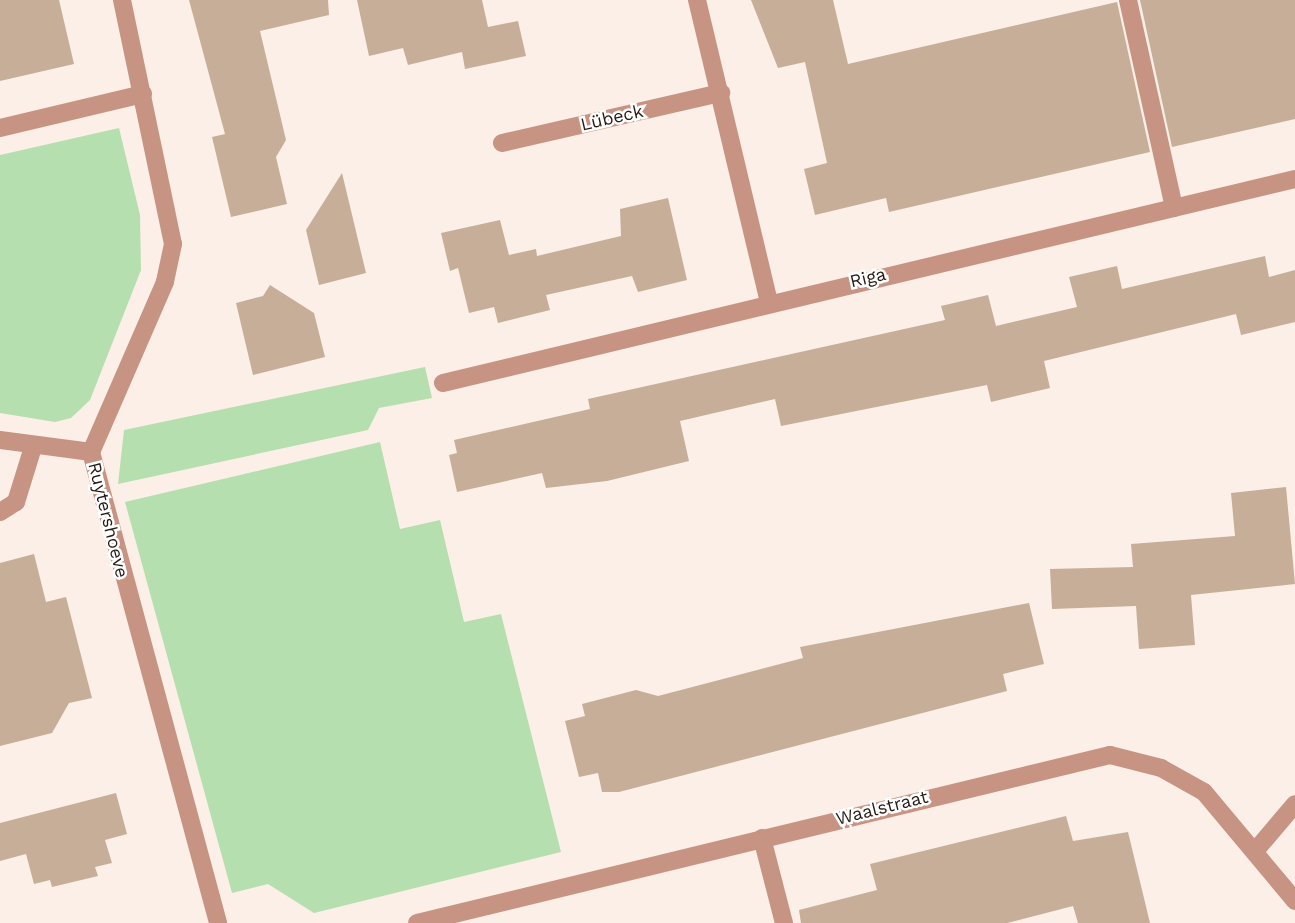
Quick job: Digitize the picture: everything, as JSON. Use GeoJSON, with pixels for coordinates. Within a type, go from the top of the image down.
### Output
{"type":"FeatureCollection","features":[{"type":"Feature","properties":{"kind":"street","name":"Ruytershoeve"},"geometry":{"type":"LineString","coordinates":[[122,0],[171,218],[171,264],[91,452],[218,923]]}},
{"type":"Feature","properties":{"kind":"street"},"geometry":{"type":"LineString","coordinates":[[697,0],[769,302]]}},
{"type":"Feature","properties":{"kind":"street"},"geometry":{"type":"LineString","coordinates":[[1128,0],[1174,208]]}},
{"type":"Feature","properties":{"kind":"street","name":"Lübeck"},"geometry":{"type":"LineString","coordinates":[[502,143],[721,93]]}},
{"type":"Feature","properties":{"kind":"street"},"geometry":{"type":"LineString","coordinates":[[0,128],[143,94]]}},
{"type":"Feature","properties":{"kind":"street","name":"Riga"},"geometry":{"type":"LineString","coordinates":[[443,383],[769,302],[1295,179]]}},
{"type":"Feature","properties":{"kind":"street"},"geometry":{"type":"LineString","coordinates":[[0,440],[33,447],[91,452]]}},
{"type":"Feature","properties":{"kind":"street"},"geometry":{"type":"LineString","coordinates":[[0,512],[16,502],[33,447]]}},
{"type":"Feature","properties":{"kind":"street","name":"Waalstraat"},"geometry":{"type":"LineString","coordinates":[[417,923],[1110,755],[1161,768],[1204,792],[1256,850],[1295,901]]}},
{"type":"Feature","properties":{"kind":"street"},"geometry":{"type":"LineString","coordinates":[[1256,850],[1295,804]]}},
{"type":"Feature","properties":{"kind":"street"},"geometry":{"type":"LineString","coordinates":[[762,838],[784,923]]}},
{"type":"Feature","properties":{"kind":"green space"},"geometry":{"type":"Polygon","coordinates":[[[119,128],[140,215],[141,270],[90,400],[71,418],[55,422],[0,413],[0,155],[119,128]]]}},
{"type":"Feature","properties":{"kind":"green space"},"geometry":{"type":"Polygon","coordinates":[[[425,367],[432,398],[379,408],[368,430],[118,484],[124,430],[425,367]]]}},
{"type":"Feature","properties":{"kind":"green space"},"geometry":{"type":"Polygon","coordinates":[[[380,442],[400,529],[440,520],[464,622],[501,614],[561,852],[314,913],[268,884],[232,893],[125,502],[380,442]]]}},
{"type":"Feature","properties":{"kind":"building"},"geometry":{"type":"Polygon","coordinates":[[[0,0],[59,0],[74,64],[0,81],[0,0]]]}},
{"type":"Feature","properties":{"kind":"building"},"geometry":{"type":"Polygon","coordinates":[[[189,0],[328,0],[329,15],[260,31],[286,140],[276,157],[287,204],[231,217],[212,137],[225,134],[189,0]]]}},
{"type":"Feature","properties":{"kind":"building"},"geometry":{"type":"Polygon","coordinates":[[[357,0],[482,0],[488,27],[518,21],[526,56],[465,69],[462,52],[408,65],[403,48],[369,56],[357,0]]]}},
{"type":"Feature","properties":{"kind":"building"},"geometry":{"type":"Polygon","coordinates":[[[751,0],[833,0],[848,64],[1117,2],[1150,152],[889,212],[886,198],[815,215],[804,169],[827,163],[805,62],[778,68],[751,0]]]}},
{"type":"Feature","properties":{"kind":"building"},"geometry":{"type":"Polygon","coordinates":[[[1140,0],[1295,0],[1295,119],[1172,147],[1140,0]]]}},
{"type":"Feature","properties":{"kind":"building"},"geometry":{"type":"Polygon","coordinates":[[[342,173],[366,273],[319,285],[306,230],[342,173]]]}},
{"type":"Feature","properties":{"kind":"building"},"geometry":{"type":"Polygon","coordinates":[[[668,198],[687,280],[638,292],[632,276],[546,295],[550,310],[498,323],[494,307],[469,313],[458,268],[450,271],[441,233],[500,220],[509,255],[536,249],[537,256],[621,236],[620,209],[668,198]]]}},
{"type":"Feature","properties":{"kind":"building"},"geometry":{"type":"Polygon","coordinates":[[[1265,256],[1269,277],[1295,270],[1295,322],[1241,335],[1236,314],[1044,361],[1050,388],[991,402],[987,385],[781,426],[775,399],[680,421],[689,461],[607,481],[546,488],[542,473],[457,492],[449,455],[457,453],[454,440],[590,409],[588,399],[945,320],[941,306],[988,295],[996,326],[1077,307],[1069,277],[1117,266],[1122,289],[1265,256]]]}},
{"type":"Feature","properties":{"kind":"building"},"geometry":{"type":"Polygon","coordinates":[[[270,285],[314,313],[325,357],[253,375],[236,303],[263,296],[270,285]]]}},
{"type":"Feature","properties":{"kind":"building"},"geometry":{"type":"Polygon","coordinates":[[[1286,487],[1295,584],[1191,595],[1195,645],[1139,649],[1136,606],[1052,609],[1050,569],[1133,567],[1131,544],[1235,536],[1231,493],[1286,487]]]}},
{"type":"Feature","properties":{"kind":"building"},"geometry":{"type":"Polygon","coordinates":[[[34,554],[46,602],[66,597],[92,698],[69,703],[52,733],[0,746],[0,563],[34,554]]]}},
{"type":"Feature","properties":{"kind":"building"},"geometry":{"type":"Polygon","coordinates":[[[1029,603],[1044,664],[1003,674],[1007,691],[619,792],[602,792],[598,773],[579,777],[565,721],[585,716],[582,704],[636,690],[658,696],[803,658],[800,647],[1029,603]]]}},
{"type":"Feature","properties":{"kind":"building"},"geometry":{"type":"Polygon","coordinates":[[[116,793],[127,834],[105,840],[112,863],[95,867],[98,876],[52,887],[50,880],[34,884],[26,854],[0,861],[0,823],[116,793]]]}},
{"type":"Feature","properties":{"kind":"building"},"geometry":{"type":"Polygon","coordinates":[[[1066,816],[1073,841],[1128,832],[1150,923],[1078,923],[1073,906],[1007,923],[801,923],[799,910],[877,890],[870,864],[1066,816]]]}}]}
